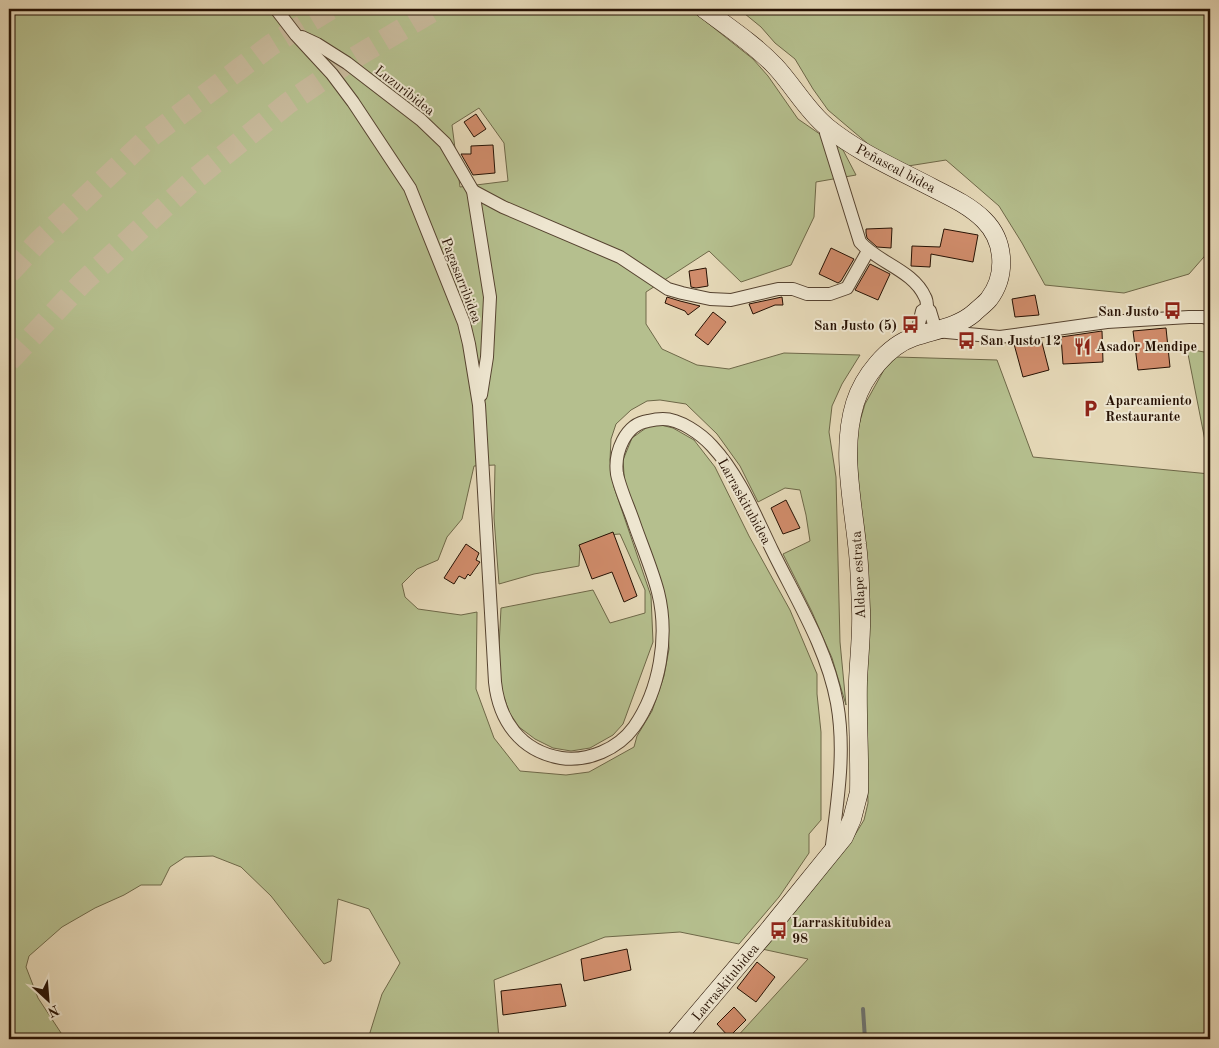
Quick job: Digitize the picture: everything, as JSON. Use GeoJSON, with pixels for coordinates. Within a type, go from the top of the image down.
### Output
{"type":"FeatureCollection","features":[{"type":"Feature","properties":{"kind":"street","name":"Pagasarribidea"},"geometry":{"type":"LineString","coordinates":[[276,9],[296,35],[332,74],[353,102],[410,188],[464,323],[470,344],[479,405],[497,700]]}},
{"type":"Feature","properties":{"kind":"street","name":"Peñascal bidea"},"geometry":{"type":"LineString","coordinates":[[704,9],[746,40],[775,66],[826,127],[853,146],[966,205],[986,221],[999,244],[1002,263],[999,281],[989,299],[971,316],[936,331]]}},
{"type":"Feature","properties":{"kind":"street","name":"Luzuribidea"},"geometry":{"type":"LineString","coordinates":[[296,35],[317,44],[347,63],[421,120],[445,143],[473,191],[490,297],[487,357],[479,405]]}},
{"type":"Feature","properties":{"kind":"street"},"geometry":{"type":"LineString","coordinates":[[826,127],[860,242],[868,251],[914,282],[925,297],[936,331],[1000,337],[1107,322],[1189,317],[1203,317],[1210,320]]}},
{"type":"Feature","properties":{"kind":"street"},"geometry":{"type":"LineString","coordinates":[[473,191],[620,257],[668,289],[710,298],[731,300],[778,289],[792,289],[807,294],[830,294],[847,288],[868,251]]}},
{"type":"Feature","properties":{"kind":"street"},"geometry":{"type":"LineString","coordinates":[[916,336],[922,311],[927,308]]}},
{"type":"Feature","properties":{"kind":"street","name":"Aldape estrata"},"geometry":{"type":"LineString","coordinates":[[830,854],[844,837],[852,819],[859,792],[858,682],[862,614],[848,446],[855,403],[862,386],[874,368],[888,354],[904,341],[936,331]]}},
{"type":"Feature","properties":{"kind":"street","name":"Larraskitubidea"},"geometry":{"type":"LineString","coordinates":[[497,700],[506,721],[519,737],[539,751],[561,758],[583,758],[608,750],[628,735],[642,715],[652,688],[660,661],[663,627],[658,593],[617,474],[618,452],[628,432],[642,422],[664,419],[683,424],[710,444],[726,464],[750,505],[826,660],[837,702],[842,745],[830,854],[676,1039]]}},
{"type":"Feature","properties":{"kind":"green space"},"geometry":{"type":"Polygon","coordinates":[[[9,9],[690,9],[753,59],[768,76],[798,119],[843,150],[856,175],[816,182],[814,217],[791,265],[741,282],[709,251],[646,292],[646,324],[662,349],[697,365],[729,369],[784,353],[860,355],[842,384],[832,406],[829,432],[836,477],[840,642],[846,705],[832,658],[812,612],[783,554],[810,541],[800,490],[785,488],[758,502],[740,466],[717,434],[686,404],[660,400],[647,401],[631,410],[616,424],[611,439],[610,460],[614,487],[651,596],[653,642],[623,724],[613,735],[590,748],[571,751],[553,748],[535,739],[519,727],[509,712],[501,689],[498,666],[501,608],[593,590],[610,623],[645,613],[645,590],[620,534],[606,535],[580,548],[579,566],[534,574],[499,584],[494,518],[495,465],[474,466],[462,519],[447,537],[438,560],[417,569],[402,584],[405,597],[418,609],[461,615],[477,612],[476,689],[494,738],[520,771],[566,775],[589,772],[634,747],[637,736],[652,711],[664,676],[669,649],[667,612],[625,488],[623,460],[632,438],[653,423],[673,428],[694,440],[715,467],[749,536],[790,610],[817,674],[821,732],[821,820],[809,834],[809,853],[779,897],[739,944],[680,932],[605,937],[494,980],[499,1039],[368,1039],[382,994],[400,963],[369,909],[338,899],[331,961],[324,964],[271,896],[241,867],[213,856],[185,857],[170,867],[161,885],[141,885],[95,908],[62,927],[29,956],[26,967],[38,998],[65,1039],[9,1039],[9,9]],[[479,108],[452,125],[460,187],[508,181],[504,143],[479,108]]]}},
{"type":"Feature","properties":{"kind":"green space"},"geometry":{"type":"Polygon","coordinates":[[[739,9],[1210,9],[1210,250],[1189,274],[1124,293],[1045,285],[999,206],[946,160],[908,166],[874,149],[828,110],[795,59],[739,9]]]}},
{"type":"Feature","properties":{"kind":"green space"},"geometry":{"type":"Polygon","coordinates":[[[1187,349],[1210,353],[1210,466],[1187,349]]]}},
{"type":"Feature","properties":{"kind":"green space"},"geometry":{"type":"Polygon","coordinates":[[[896,357],[997,360],[1033,457],[1210,474],[1210,1039],[735,1039],[808,959],[762,949],[850,843],[864,820],[868,803],[856,444],[858,428],[865,404],[885,368],[896,357]]]}},
{"type":"Feature","properties":{"kind":"building"},"geometry":{"type":"Polygon","coordinates":[[[476,114],[486,129],[474,137],[464,122],[476,114]]]}},
{"type":"Feature","properties":{"kind":"building"},"geometry":{"type":"Polygon","coordinates":[[[493,145],[495,173],[473,175],[461,154],[471,154],[471,146],[493,145]]]}},
{"type":"Feature","properties":{"kind":"building"},"geometry":{"type":"Polygon","coordinates":[[[892,228],[891,248],[877,247],[867,238],[866,229],[892,228]]]}},
{"type":"Feature","properties":{"kind":"building"},"geometry":{"type":"Polygon","coordinates":[[[944,229],[978,235],[973,262],[931,254],[930,267],[911,266],[912,246],[940,247],[944,229]]]}},
{"type":"Feature","properties":{"kind":"building"},"geometry":{"type":"Polygon","coordinates":[[[831,248],[854,259],[838,283],[819,274],[831,248]]]}},
{"type":"Feature","properties":{"kind":"building"},"geometry":{"type":"Polygon","coordinates":[[[870,264],[890,274],[878,300],[855,290],[870,264]]]}},
{"type":"Feature","properties":{"kind":"building"},"geometry":{"type":"Polygon","coordinates":[[[706,268],[708,286],[691,287],[689,271],[706,268]]]}},
{"type":"Feature","properties":{"kind":"building"},"geometry":{"type":"Polygon","coordinates":[[[1035,295],[1039,315],[1015,317],[1012,299],[1035,295]]]}},
{"type":"Feature","properties":{"kind":"building"},"geometry":{"type":"Polygon","coordinates":[[[667,297],[700,306],[688,315],[685,311],[665,303],[667,297]]]}},
{"type":"Feature","properties":{"kind":"building"},"geometry":{"type":"Polygon","coordinates":[[[782,297],[783,305],[775,305],[753,314],[749,304],[782,297]]]}},
{"type":"Feature","properties":{"kind":"building"},"geometry":{"type":"Polygon","coordinates":[[[713,312],[726,322],[708,345],[695,335],[713,312]]]}},
{"type":"Feature","properties":{"kind":"building"},"geometry":{"type":"Polygon","coordinates":[[[1166,328],[1170,367],[1138,370],[1133,331],[1166,328]]]}},
{"type":"Feature","properties":{"kind":"building","name":"Asador Mendipe"},"geometry":{"type":"Polygon","coordinates":[[[1102,331],[1103,362],[1063,364],[1061,337],[1102,331]]]}},
{"type":"Feature","properties":{"kind":"building"},"geometry":{"type":"Polygon","coordinates":[[[1041,339],[1049,370],[1023,377],[1014,344],[1041,339]]]}},
{"type":"Feature","properties":{"kind":"building"},"geometry":{"type":"Polygon","coordinates":[[[786,500],[800,528],[783,534],[771,508],[786,500]]]}},
{"type":"Feature","properties":{"kind":"building"},"geometry":{"type":"Polygon","coordinates":[[[613,532],[637,596],[624,602],[612,572],[592,579],[579,545],[613,532]]]}},
{"type":"Feature","properties":{"kind":"building"},"geometry":{"type":"Polygon","coordinates":[[[466,544],[479,553],[476,560],[480,562],[470,576],[468,574],[465,579],[459,576],[454,584],[444,578],[466,544]]]}},
{"type":"Feature","properties":{"kind":"building"},"geometry":{"type":"Polygon","coordinates":[[[627,949],[631,970],[584,981],[581,959],[627,949]]]}},
{"type":"Feature","properties":{"kind":"building"},"geometry":{"type":"Polygon","coordinates":[[[757,962],[775,977],[756,1002],[737,988],[757,962]]]}},
{"type":"Feature","properties":{"kind":"building"},"geometry":{"type":"Polygon","coordinates":[[[561,984],[566,1006],[503,1015],[501,991],[561,984]]]}},
{"type":"Feature","properties":{"kind":"building"},"geometry":{"type":"Polygon","coordinates":[[[734,1007],[746,1020],[729,1037],[717,1024],[734,1007]]]}},
{"type":"Feature","properties":{"kind":"waterway"},"geometry":{"type":"LineString","coordinates":[[863,1009],[865,1039]]}},
{"type":"Feature","properties":{"kind":"tunnel"},"geometry":{"type":"LineString","coordinates":[[9,273],[38,242],[146,140],[271,45],[330,9]]}},
{"type":"Feature","properties":{"kind":"tunnel"},"geometry":{"type":"LineString","coordinates":[[9,361],[84,281],[196,178],[287,104],[354,58],[436,9]]}},
{"type":"Feature","properties":{"kind":"place","name":"San Justo"},"geometry":{"type":"Point","coordinates":[1173,311]}},
{"type":"Feature","properties":{"kind":"place","name":"San Justo (5)"},"geometry":{"type":"Point","coordinates":[911,325]}},
{"type":"Feature","properties":{"kind":"place","name":"San Justo 12"},"geometry":{"type":"Point","coordinates":[966,340]}},
{"type":"Feature","properties":{"kind":"place","name":"Asador Mendipe"},"geometry":{"type":"Point","coordinates":[1082,346]}},
{"type":"Feature","properties":{"kind":"place","name":"Aparcamiento Restaurante"},"geometry":{"type":"Point","coordinates":[1091,408]}},
{"type":"Feature","properties":{"kind":"place","name":"Larraskitubidea 98"},"geometry":{"type":"Point","coordinates":[778,930]}}]}
